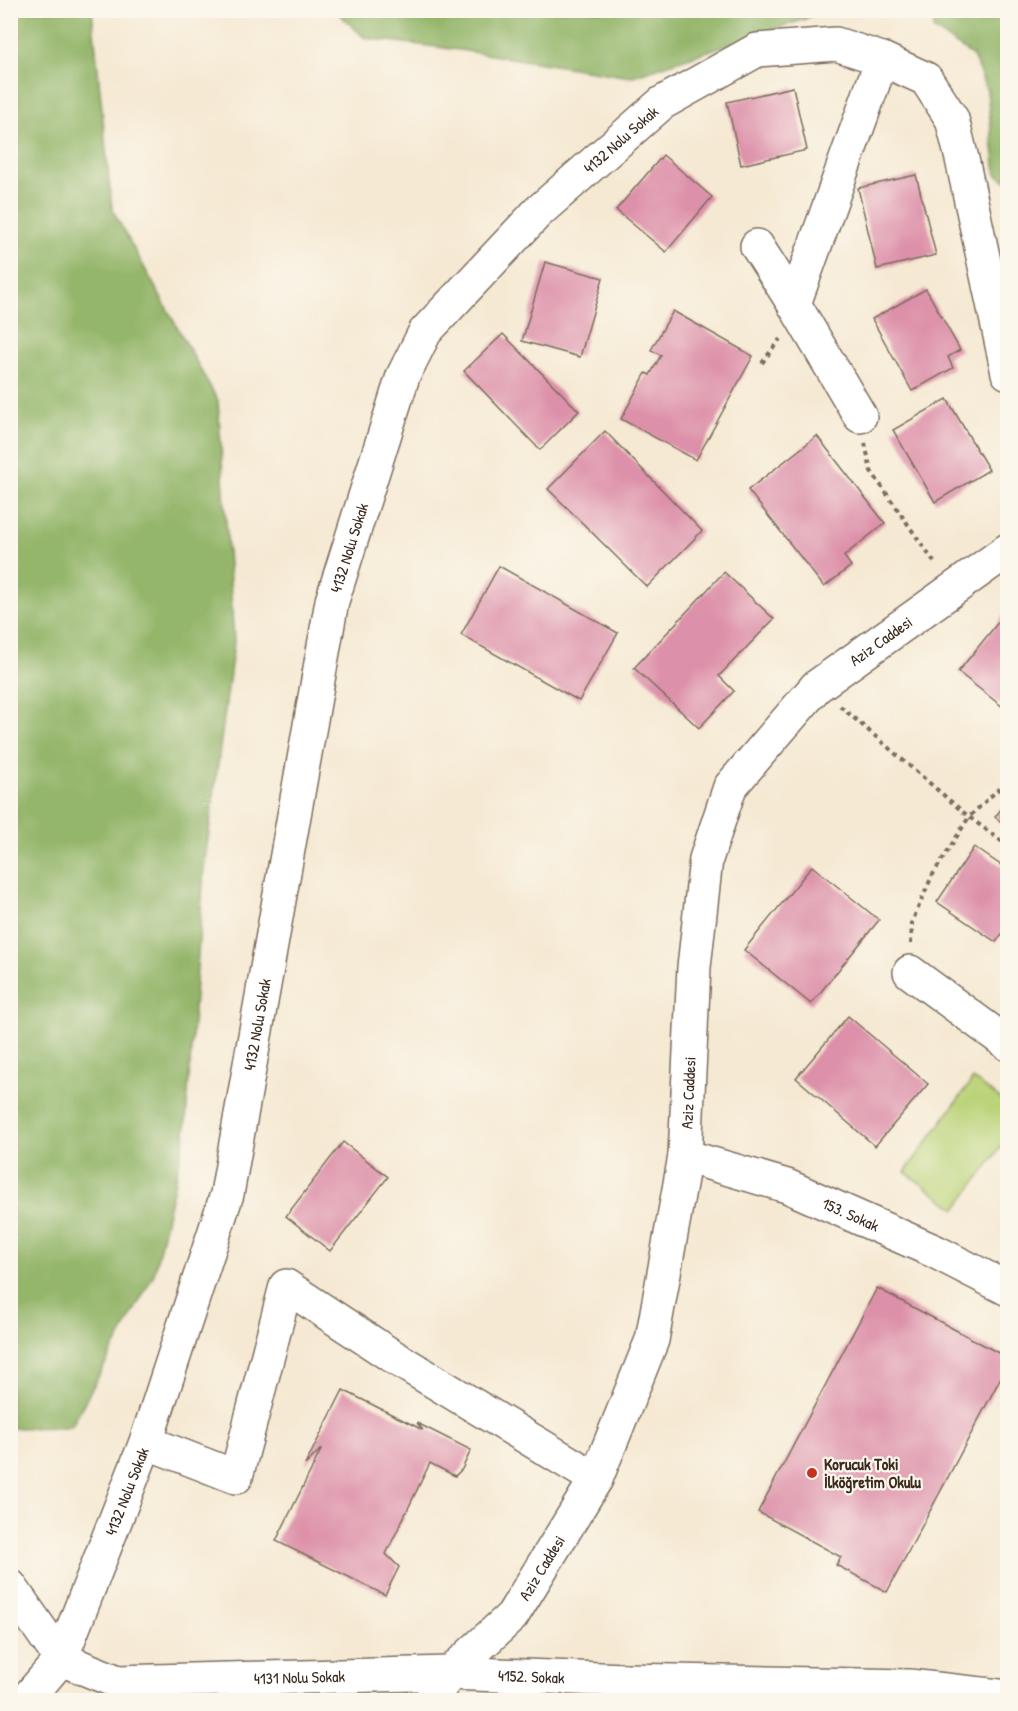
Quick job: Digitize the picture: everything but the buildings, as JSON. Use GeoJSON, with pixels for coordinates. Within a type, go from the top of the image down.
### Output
{"type":"FeatureCollection","features":[{"type":"Feature","properties":{"kind":"street","name":"4132 Nolu Sokak"},"geometry":{"type":"LineString","coordinates":[[26,1701],[62,1659],[146,1442],[227,1194],[332,601],[403,376],[425,332],[538,212],[662,103],[757,50],[836,44],[882,59],[926,79],[952,119],[1008,374]]}},
{"type":"Feature","properties":{"kind":"street"},"geometry":{"type":"LineString","coordinates":[[794,304],[882,59]]}},
{"type":"Feature","properties":{"kind":"street"},"geometry":{"type":"LineString","coordinates":[[757,246],[860,416]]}},
{"type":"Feature","properties":{"kind":"street","name":"Aziz Caddesi"},"geometry":{"type":"LineString","coordinates":[[431,1701],[450,1674],[512,1616],[596,1479],[652,1340],[685,1156],[694,968],[705,859],[730,787],[816,687],[1008,550]]}},
{"type":"Feature","properties":{"kind":"street"},"geometry":{"type":"LineString","coordinates":[[910,972],[1008,1044]]}},
{"type":"Feature","properties":{"kind":"street","name":"153. Sokak"},"geometry":{"type":"LineString","coordinates":[[685,1156],[787,1186],[936,1252],[1008,1289]]}},
{"type":"Feature","properties":{"kind":"street"},"geometry":{"type":"LineString","coordinates":[[146,1442],[236,1477],[286,1286],[392,1356],[596,1479]]}},
{"type":"Feature","properties":{"kind":"street"},"geometry":{"type":"LineString","coordinates":[[10,1586],[62,1659]]}},
{"type":"Feature","properties":{"kind":"street","name":"4131 Nolu Sokak"},"geometry":{"type":"LineString","coordinates":[[62,1659],[118,1682],[450,1674]]}},
{"type":"Feature","properties":{"kind":"street","name":"4152. Sokak"},"geometry":{"type":"LineString","coordinates":[[450,1674],[909,1686],[1008,1697]]}},
{"type":"Feature","properties":{"kind":"path"},"geometry":{"type":"LineString","coordinates":[[860,416],[871,471],[953,589]]}},
{"type":"Feature","properties":{"kind":"path"},"geometry":{"type":"LineString","coordinates":[[836,702],[969,817],[1008,846]]}},
{"type":"Feature","properties":{"kind":"path"},"geometry":{"type":"LineString","coordinates":[[910,972],[912,922],[932,876],[969,817],[1008,780]]}},
{"type":"Feature","properties":{"kind":"green space"},"geometry":{"type":"Polygon","coordinates":[[[10,11],[92,11],[112,209],[218,401],[234,642],[204,869],[185,1136],[154,1274],[71,1427],[10,1428],[10,11]]]}},
{"type":"Feature","properties":{"kind":"green space"},"geometry":{"type":"Polygon","coordinates":[[[336,11],[820,11],[805,19],[630,77],[460,50],[365,38],[336,11]]]}},
{"type":"Feature","properties":{"kind":"green space"},"geometry":{"type":"Polygon","coordinates":[[[937,11],[1007,11],[1007,182],[996,174],[987,91],[973,56],[933,29],[937,11]]]}},
{"type":"Feature","properties":{"kind":"green space"},"geometry":{"type":"Polygon","coordinates":[[[973,1079],[1007,1104],[1007,1139],[956,1209],[905,1172],[973,1079]]]}},
{"type":"Feature","properties":{"kind":"place","name":"Korucuk Toki İlköğretim Okulu"},"geometry":{"type":"Point","coordinates":[812,1473]}}]}
